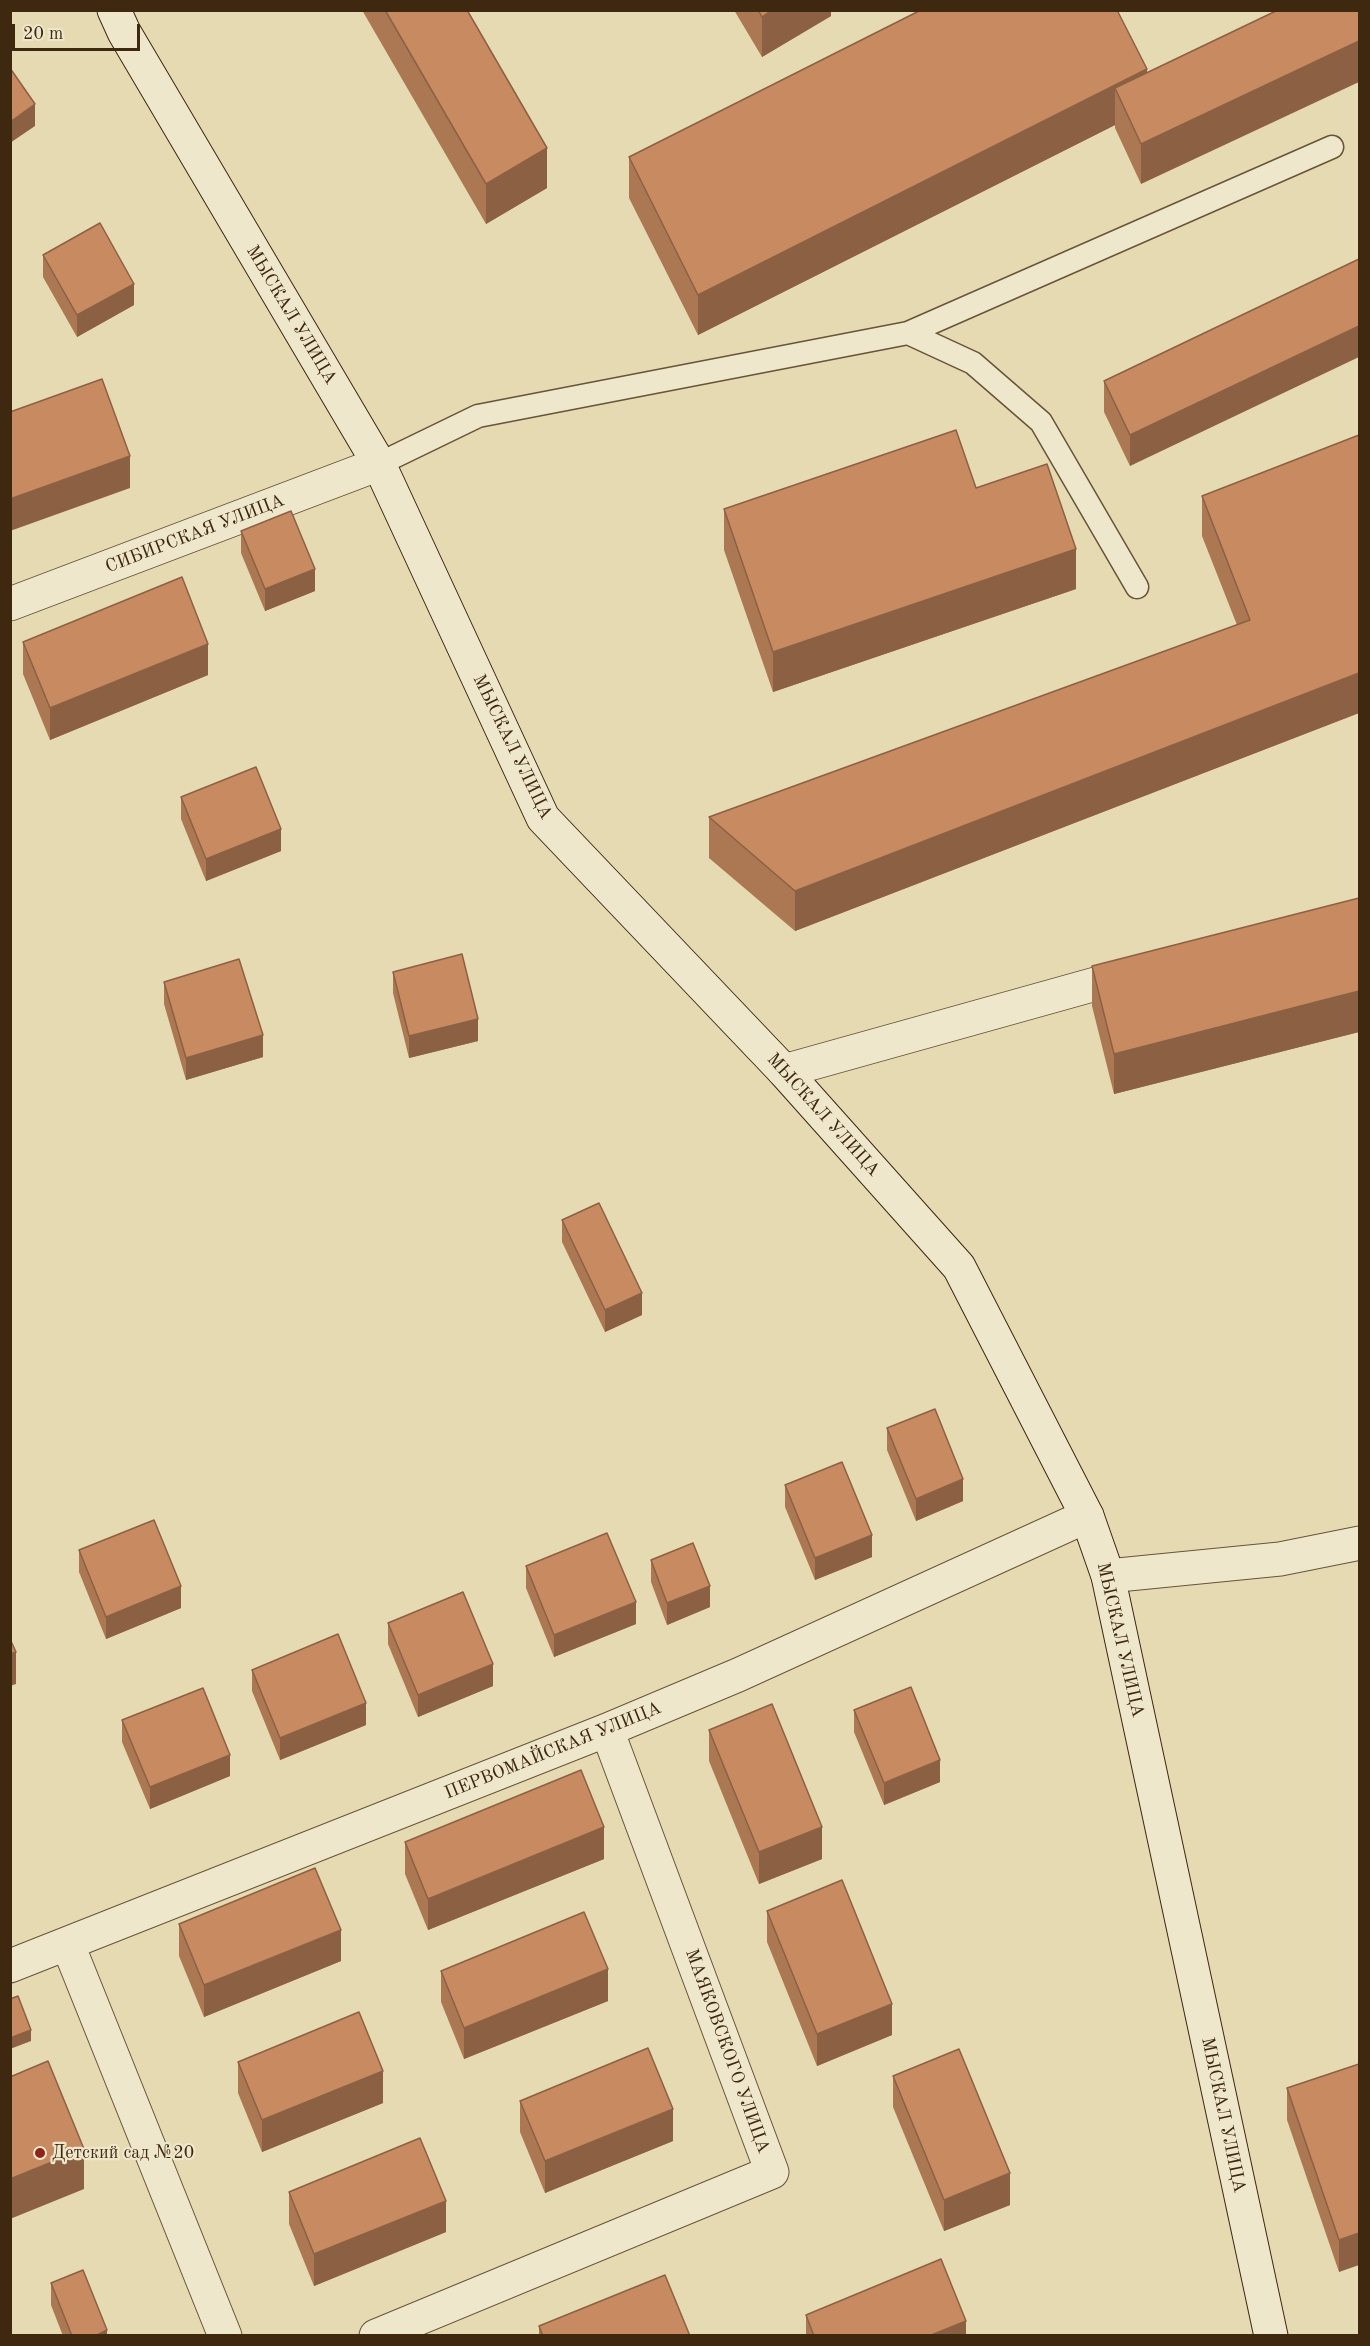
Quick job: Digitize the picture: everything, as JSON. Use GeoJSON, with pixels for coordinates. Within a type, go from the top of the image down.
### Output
{"type":"FeatureCollection","features":[{"type":"Feature","properties":{"kind":"street","name":"МЫСКАЛ УЛИЦА"},"geometry":{"type":"LineString","coordinates":[[114,10],[130,42],[379,464],[543,818],[784,1071],[959,1267],[1087,1516],[1108,1576],[1271,2336]]}},
{"type":"Feature","properties":{"kind":"street","name":"СИБИРСКАЯ УЛИЦА"},"geometry":{"type":"LineString","coordinates":[[10,604],[379,464]]}},
{"type":"Feature","properties":{"kind":"street"},"geometry":{"type":"LineString","coordinates":[[784,1071],[1164,965]]}},
{"type":"Feature","properties":{"kind":"street","name":"ПЕРВОМАЙСКАЯ УЛИЦА"},"geometry":{"type":"LineString","coordinates":[[10,1966],[69,1945],[607,1730],[738,1675],[1087,1516]]}},
{"type":"Feature","properties":{"kind":"street"},"geometry":{"type":"LineString","coordinates":[[1108,1576],[1280,1559],[1359,1543]]}},
{"type":"Feature","properties":{"kind":"street","name":"МАЯКОВСКОГО УЛИЦА"},"geometry":{"type":"LineString","coordinates":[[376,2336],[772,2172],[607,1730]]}},
{"type":"Feature","properties":{"kind":"street"},"geometry":{"type":"LineString","coordinates":[[69,1945],[225,2336]]}},
{"type":"Feature","properties":{"kind":"lane"},"geometry":{"type":"LineString","coordinates":[[379,464],[478,416],[908,333],[1332,147]]}},
{"type":"Feature","properties":{"kind":"lane"},"geometry":{"type":"LineString","coordinates":[[908,333],[973,363],[1041,422],[1137,587]]}},
{"type":"Feature","properties":{"kind":"building"},"geometry":{"type":"Polygon","coordinates":[[[385,10],[467,10],[547,148],[486,184],[385,10]]]}},
{"type":"Feature","properties":{"kind":"building"},"geometry":{"type":"Polygon","coordinates":[[[758,10],[772,10],[762,17],[758,10]]]}},
{"type":"Feature","properties":{"kind":"building"},"geometry":{"type":"Polygon","coordinates":[[[921,10],[1117,10],[1147,69],[698,295],[629,157],[921,10]]]}},
{"type":"Feature","properties":{"kind":"building"},"geometry":{"type":"Polygon","coordinates":[[[1278,10],[1359,10],[1359,41],[1141,144],[1115,88],[1278,10]]]}},
{"type":"Feature","properties":{"kind":"building"},"geometry":{"type":"Polygon","coordinates":[[[10,68],[35,104],[10,122],[10,68]]]}},
{"type":"Feature","properties":{"kind":"building"},"geometry":{"type":"Polygon","coordinates":[[[100,223],[134,284],[77,315],[43,255],[100,223]]]}},
{"type":"Feature","properties":{"kind":"building"},"geometry":{"type":"Polygon","coordinates":[[[1359,259],[1359,326],[1130,435],[1104,381],[1359,259]]]}},
{"type":"Feature","properties":{"kind":"building"},"geometry":{"type":"Polygon","coordinates":[[[102,379],[130,456],[10,499],[10,412],[102,379]]]}},
{"type":"Feature","properties":{"kind":"building"},"geometry":{"type":"Polygon","coordinates":[[[956,430],[976,488],[1047,464],[1076,549],[773,652],[724,509],[956,430]]]}},
{"type":"Feature","properties":{"kind":"building"},"geometry":{"type":"Polygon","coordinates":[[[1359,435],[1359,673],[795,891],[709,817],[1250,620],[1202,496],[1359,435]]]}},
{"type":"Feature","properties":{"kind":"building"},"geometry":{"type":"Polygon","coordinates":[[[291,511],[315,569],[265,589],[241,531],[291,511]]]}},
{"type":"Feature","properties":{"kind":"building"},"geometry":{"type":"Polygon","coordinates":[[[182,577],[208,644],[50,708],[23,642],[182,577]]]}},
{"type":"Feature","properties":{"kind":"building"},"geometry":{"type":"Polygon","coordinates":[[[256,767],[281,829],[206,859],[181,797],[256,767]]]}},
{"type":"Feature","properties":{"kind":"building"},"geometry":{"type":"Polygon","coordinates":[[[1359,898],[1359,991],[1114,1054],[1092,966],[1359,898]]]}},
{"type":"Feature","properties":{"kind":"building"},"geometry":{"type":"Polygon","coordinates":[[[462,954],[478,1019],[409,1036],[393,972],[462,954]]]}},
{"type":"Feature","properties":{"kind":"building"},"geometry":{"type":"Polygon","coordinates":[[[239,959],[263,1035],[186,1058],[164,982],[239,959]]]}},
{"type":"Feature","properties":{"kind":"building"},"geometry":{"type":"Polygon","coordinates":[[[599,1203],[642,1293],[605,1310],[562,1220],[599,1203]]]}},
{"type":"Feature","properties":{"kind":"building"},"geometry":{"type":"Polygon","coordinates":[[[935,1409],[963,1479],[916,1499],[887,1428],[935,1409]]]}},
{"type":"Feature","properties":{"kind":"building"},"geometry":{"type":"Polygon","coordinates":[[[842,1462],[872,1535],[815,1558],[785,1485],[842,1462]]]}},
{"type":"Feature","properties":{"kind":"building"},"geometry":{"type":"Polygon","coordinates":[[[154,1520],[181,1586],[106,1617],[79,1550],[154,1520]]]}},
{"type":"Feature","properties":{"kind":"building"},"geometry":{"type":"Polygon","coordinates":[[[607,1533],[636,1602],[554,1635],[526,1566],[607,1533]]]}},
{"type":"Feature","properties":{"kind":"building"},"geometry":{"type":"Polygon","coordinates":[[[693,1543],[710,1586],[667,1603],[651,1560],[693,1543]]]}},
{"type":"Feature","properties":{"kind":"building"},"geometry":{"type":"Polygon","coordinates":[[[463,1592],[493,1664],[418,1695],[388,1623],[463,1592]]]}},
{"type":"Feature","properties":{"kind":"building"},"geometry":{"type":"Polygon","coordinates":[[[338,1634],[366,1703],[280,1738],[252,1670],[338,1634]]]}},
{"type":"Feature","properties":{"kind":"building"},"geometry":{"type":"Polygon","coordinates":[[[10,1639],[16,1652],[10,1654],[10,1639]]]}},
{"type":"Feature","properties":{"kind":"building"},"geometry":{"type":"Polygon","coordinates":[[[911,1687],[940,1760],[884,1783],[854,1710],[911,1687]]]}},
{"type":"Feature","properties":{"kind":"building"},"geometry":{"type":"Polygon","coordinates":[[[203,1688],[230,1755],[150,1787],[122,1720],[203,1688]]]}},
{"type":"Feature","properties":{"kind":"building"},"geometry":{"type":"Polygon","coordinates":[[[772,1704],[822,1827],[759,1852],[709,1730],[772,1704]]]}},
{"type":"Feature","properties":{"kind":"building"},"geometry":{"type":"Polygon","coordinates":[[[581,1770],[604,1827],[428,1899],[405,1842],[581,1770]]]}},
{"type":"Feature","properties":{"kind":"building"},"geometry":{"type":"Polygon","coordinates":[[[315,1868],[341,1930],[204,1985],[179,1924],[315,1868]]]}},
{"type":"Feature","properties":{"kind":"building"},"geometry":{"type":"Polygon","coordinates":[[[842,1880],[892,2004],[817,2034],[767,1911],[842,1880]]]}},
{"type":"Feature","properties":{"kind":"building"},"geometry":{"type":"Polygon","coordinates":[[[584,1912],[608,1969],[464,2028],[441,1971],[584,1912]]]}},
{"type":"Feature","properties":{"kind":"building"},"geometry":{"type":"Polygon","coordinates":[[[18,1996],[31,2030],[10,2038],[10,1999],[18,1996]]]}},
{"type":"Feature","properties":{"kind":"building"},"geometry":{"type":"Polygon","coordinates":[[[359,2012],[383,2071],[262,2120],[238,2062],[359,2012]]]}},
{"type":"Feature","properties":{"kind":"building"},"geometry":{"type":"Polygon","coordinates":[[[648,2048],[673,2109],[545,2161],[520,2101],[648,2048]]]}},
{"type":"Feature","properties":{"kind":"building"},"geometry":{"type":"Polygon","coordinates":[[[959,2049],[1010,2173],[944,2200],[893,2076],[959,2049]]]}},
{"type":"Feature","properties":{"kind":"building"},"geometry":{"type":"Polygon","coordinates":[[[48,2061],[84,2149],[10,2179],[10,2077],[48,2061]]]}},
{"type":"Feature","properties":{"kind":"building"},"geometry":{"type":"Polygon","coordinates":[[[1359,2064],[1359,2233],[1339,2240],[1287,2088],[1359,2064]]]}},
{"type":"Feature","properties":{"kind":"building"},"geometry":{"type":"Polygon","coordinates":[[[420,2138],[446,2201],[314,2254],[289,2192],[420,2138]]]}},
{"type":"Feature","properties":{"kind":"building"},"geometry":{"type":"Polygon","coordinates":[[[941,2259],[966,2321],[929,2336],[814,2336],[806,2315],[941,2259]]]}},
{"type":"Feature","properties":{"kind":"building"},"geometry":{"type":"Polygon","coordinates":[[[83,2270],[107,2330],[95,2336],[72,2336],[51,2283],[83,2270]]]}},
{"type":"Feature","properties":{"kind":"building"},"geometry":{"type":"Polygon","coordinates":[[[665,2275],[690,2336],[543,2336],[539,2326],[665,2275]]]}},
{"type":"Feature","properties":{"kind":"place","name":"Детский сад №20"},"geometry":{"type":"Point","coordinates":[40,2153]}}]}
